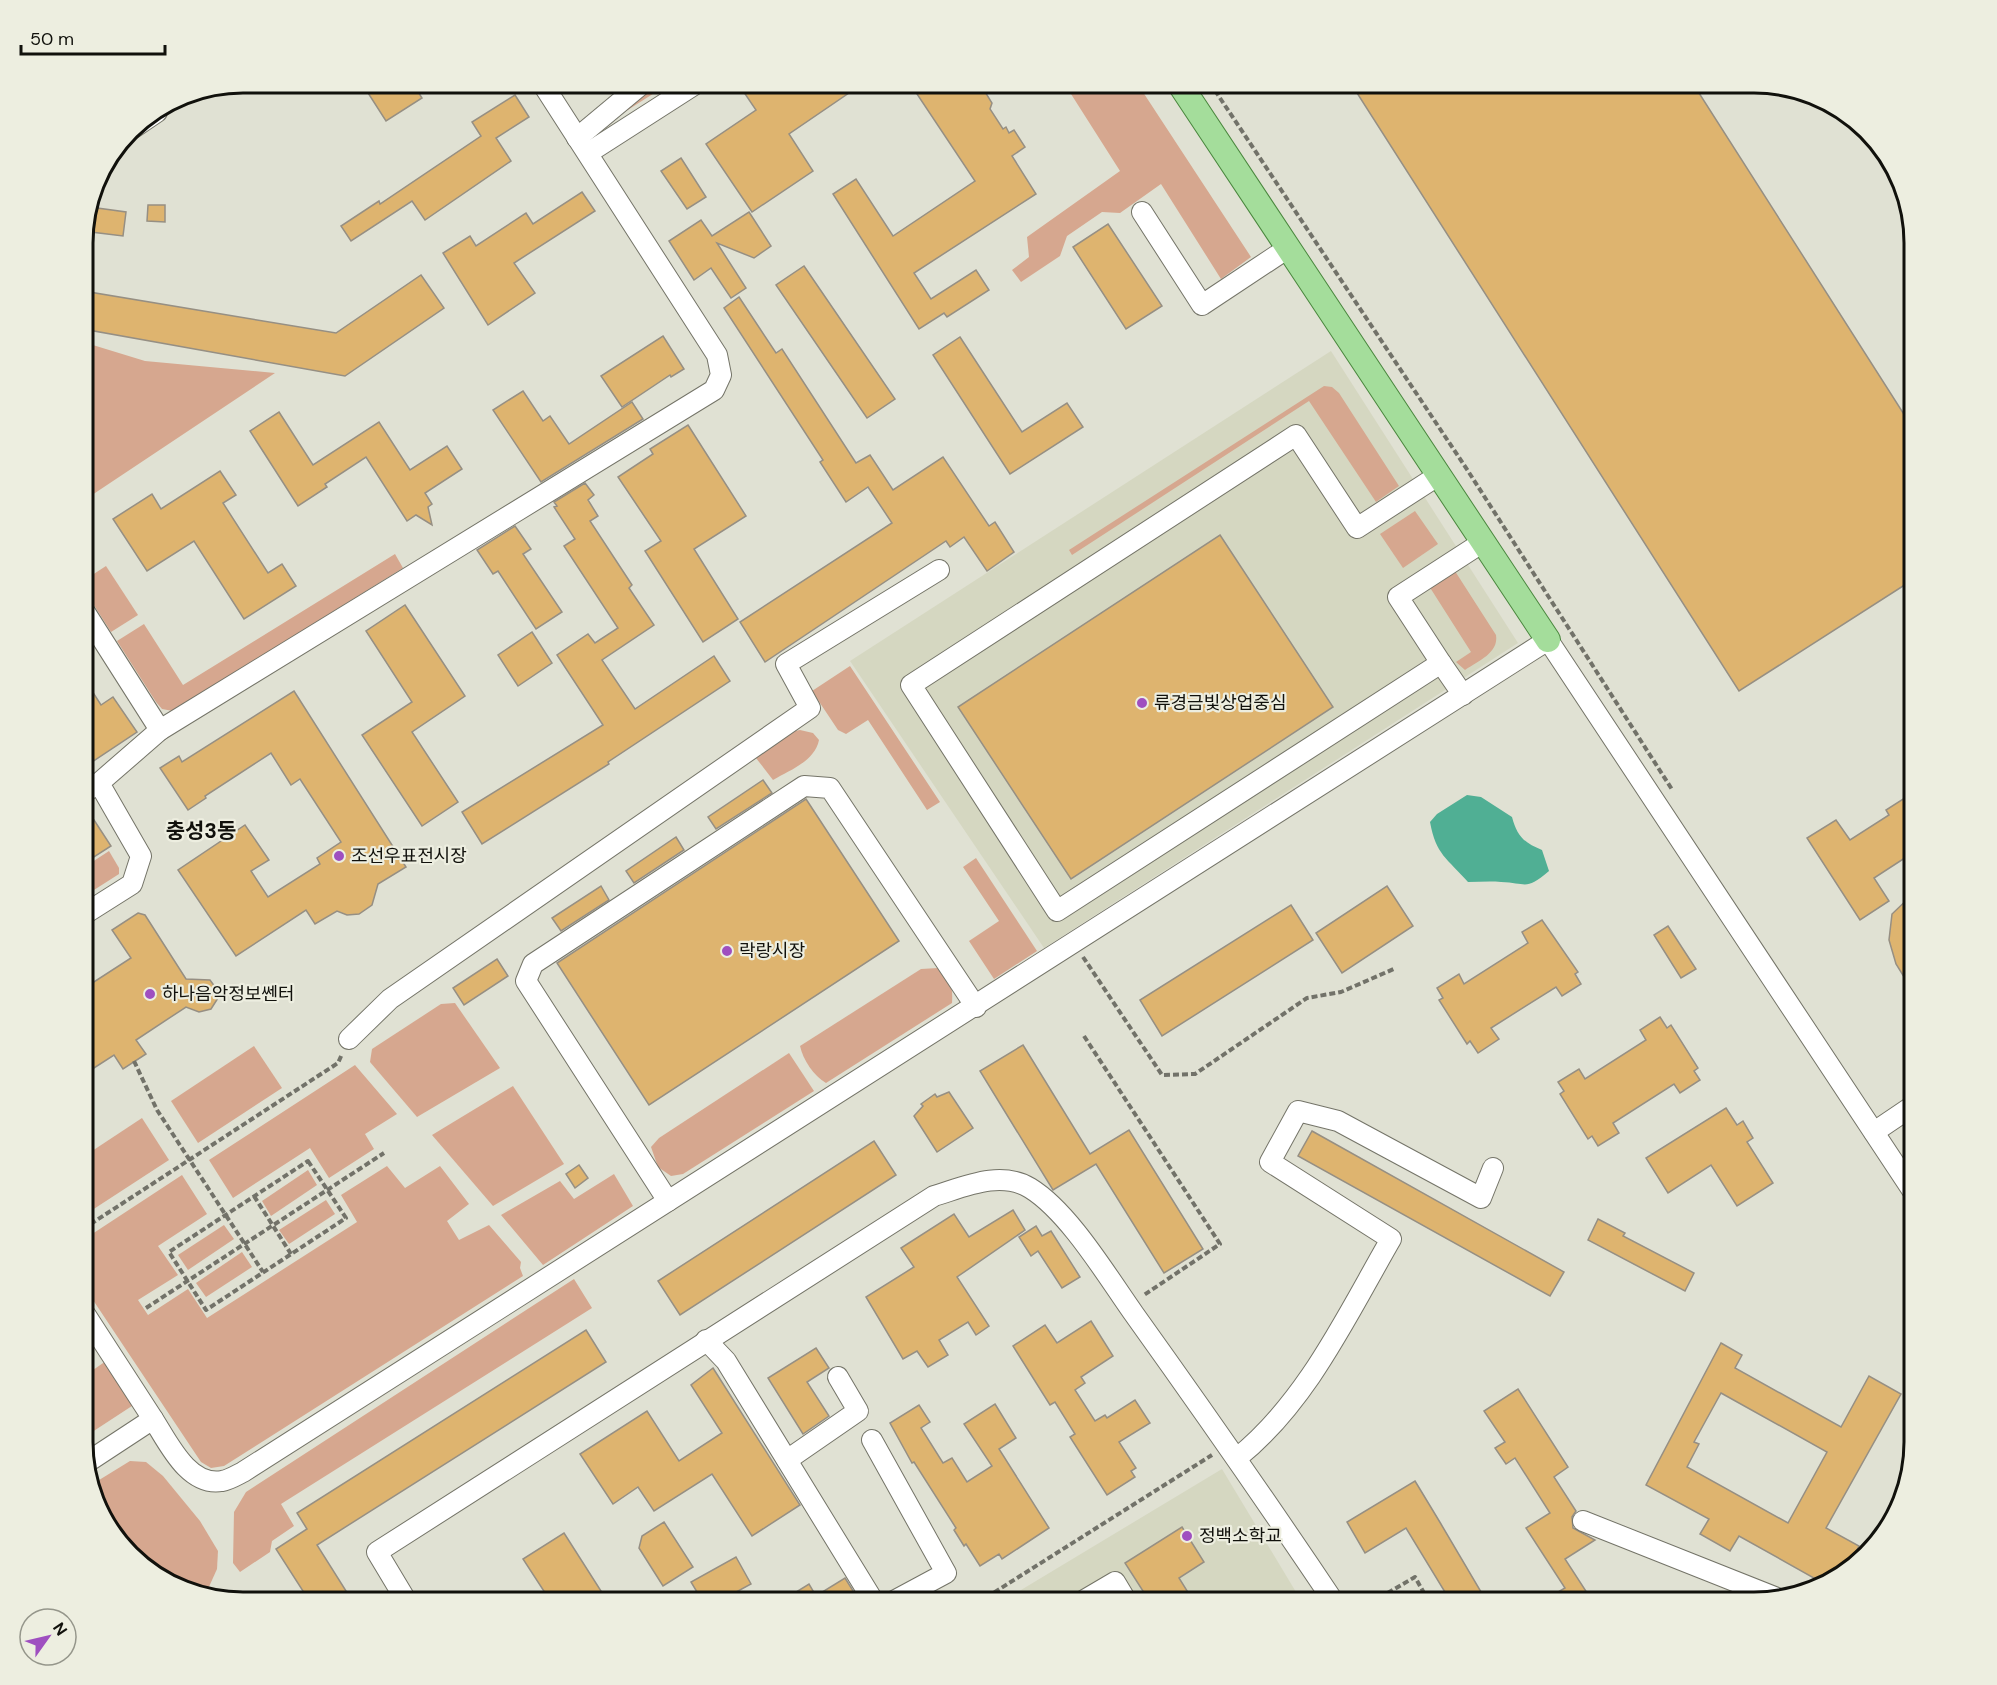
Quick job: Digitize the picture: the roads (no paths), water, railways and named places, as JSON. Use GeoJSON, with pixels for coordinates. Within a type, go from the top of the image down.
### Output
{"type":"FeatureCollection","features":[{"type":"Feature","properties":{"kind":"main road"},"geometry":{"type":"LineString","coordinates":[[1186,93],[1548,640]]}},
{"type":"Feature","properties":{"kind":"street"},"geometry":{"type":"LineString","coordinates":[[93,786],[160,729],[714,390],[721,375],[717,356],[549,93]]}},
{"type":"Feature","properties":{"kind":"street"},"geometry":{"type":"LineString","coordinates":[[583,145],[633,93]]}},
{"type":"Feature","properties":{"kind":"street"},"geometry":{"type":"LineString","coordinates":[[583,145],[677,93]]}},
{"type":"Feature","properties":{"kind":"street"},"geometry":{"type":"LineString","coordinates":[[1142,212],[1202,304],[1288,248]]}},
{"type":"Feature","properties":{"kind":"street"},"geometry":{"type":"LineString","coordinates":[[1439,475],[1357,528],[1296,435],[910,685],[1057,911],[1441,663]]}},
{"type":"Feature","properties":{"kind":"street"},"geometry":{"type":"LineString","coordinates":[[1463,695],[1398,597],[1483,542]]}},
{"type":"Feature","properties":{"kind":"street"},"geometry":{"type":"LineString","coordinates":[[349,1039],[390,999],[810,708],[786,664],[939,570]]}},
{"type":"Feature","properties":{"kind":"street"},"geometry":{"type":"LineString","coordinates":[[93,625],[160,729]]}},
{"type":"Feature","properties":{"kind":"street"},"geometry":{"type":"LineString","coordinates":[[93,1326],[180,1460],[197,1477],[221,1481],[243,1472],[976,1007],[1548,640],[1904,1178]]}},
{"type":"Feature","properties":{"kind":"street"},"geometry":{"type":"LineString","coordinates":[[668,1201],[526,981],[533,964],[804,786],[830,788],[976,1007]]}},
{"type":"Feature","properties":{"kind":"street"},"geometry":{"type":"LineString","coordinates":[[93,791],[141,856],[132,884],[93,909]]}},
{"type":"Feature","properties":{"kind":"street"},"geometry":{"type":"LineString","coordinates":[[1232,1451],[1261,1438],[1316,1369],[1391,1239],[1270,1162],[1298,1112],[1338,1121],[1481,1198],[1493,1168]]}},
{"type":"Feature","properties":{"kind":"street"},"geometry":{"type":"LineString","coordinates":[[1874,1132],[1904,1112]]}},
{"type":"Feature","properties":{"kind":"street"},"geometry":{"type":"LineString","coordinates":[[401,1592],[377,1552],[934,1196],[993,1179],[1028,1187],[1053,1206],[1232,1451],[1327,1592]]}},
{"type":"Feature","properties":{"kind":"street"},"geometry":{"type":"LineString","coordinates":[[706,1340],[726,1361],[868,1592]]}},
{"type":"Feature","properties":{"kind":"street"},"geometry":{"type":"LineString","coordinates":[[787,1460],[858,1411],[838,1377]]}},
{"type":"Feature","properties":{"kind":"street"},"geometry":{"type":"LineString","coordinates":[[94,1458],[153,1419]]}},
{"type":"Feature","properties":{"kind":"street"},"geometry":{"type":"LineString","coordinates":[[872,1440],[946,1573],[911,1592]]}},
{"type":"Feature","properties":{"kind":"street"},"geometry":{"type":"LineString","coordinates":[[1583,1521],[1762,1592]]}},
{"type":"Feature","properties":{"kind":"street"},"geometry":{"type":"LineString","coordinates":[[1098,1592],[1115,1582],[1121,1592]]}},
{"type":"Feature","properties":{"kind":"place","name":"류경금빛상업중심"},"geometry":{"type":"Point","coordinates":[1142,703]}},
{"type":"Feature","properties":{"kind":"place","name":"조선우표전시장"},"geometry":{"type":"Point","coordinates":[339,856]}},
{"type":"Feature","properties":{"kind":"place","name":"락랑시장"},"geometry":{"type":"Point","coordinates":[727,951]}},
{"type":"Feature","properties":{"kind":"place","name":"하나음악정보쎈터"},"geometry":{"type":"Point","coordinates":[150,994]}},
{"type":"Feature","properties":{"kind":"place","name":"정백소학교"},"geometry":{"type":"Point","coordinates":[1187,1536]}},
{"type":"Feature","properties":{"kind":"district","name":"충성3동"},"geometry":{"type":"Point","coordinates":[201,831]}}]}
